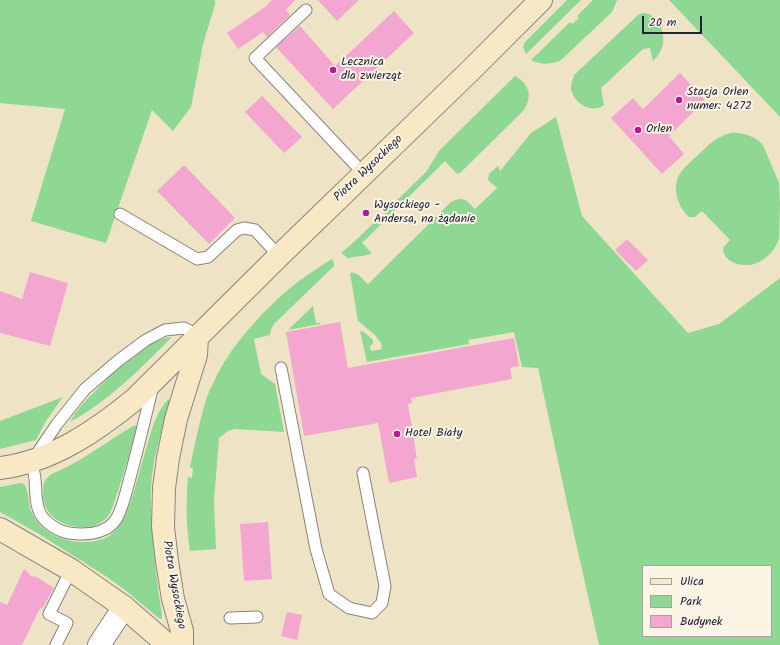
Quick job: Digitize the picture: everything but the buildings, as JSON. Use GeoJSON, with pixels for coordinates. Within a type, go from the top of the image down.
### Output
{"type":"FeatureCollection","features":[{"type":"Feature","properties":{"kind":"street","name":"Piotra Wysockiego"},"geometry":{"type":"LineString","coordinates":[[0,468],[32,461],[50,454],[85,435],[119,412],[135,399],[541,0]]}},
{"type":"Feature","properties":{"kind":"street","name":"Piotra Wysockiego"},"geometry":{"type":"LineString","coordinates":[[182,645],[182,631],[173,598],[163,527],[164,488],[176,419],[196,355],[197,337]]}},
{"type":"Feature","properties":{"kind":"street"},"geometry":{"type":"LineString","coordinates":[[0,529],[71,570],[124,607],[168,645]]}},
{"type":"Feature","properties":{"kind":"street"},"geometry":{"type":"LineString","coordinates":[[98,645],[124,607]]}},
{"type":"Feature","properties":{"kind":"lane"},"geometry":{"type":"LineString","coordinates":[[306,10],[255,58],[364,174]]}},
{"type":"Feature","properties":{"kind":"lane"},"geometry":{"type":"LineString","coordinates":[[120,214],[197,258],[208,257],[237,230],[244,228],[255,230],[279,256]]}},
{"type":"Feature","properties":{"kind":"lane"},"geometry":{"type":"LineString","coordinates":[[154,381],[140,443],[121,508],[114,522],[104,530],[90,534],[65,532],[55,528],[41,515],[37,504],[32,461],[57,424],[85,389],[119,360],[146,340],[165,330],[184,328],[192,332],[197,337]]}},
{"type":"Feature","properties":{"kind":"lane"},"geometry":{"type":"LineString","coordinates":[[281,368],[316,549],[329,594],[349,608],[372,613],[382,603],[385,586],[364,473]]}},
{"type":"Feature","properties":{"kind":"lane"},"geometry":{"type":"LineString","coordinates":[[56,645],[67,623],[49,614],[71,570]]}},
{"type":"Feature","properties":{"kind":"lane"},"geometry":{"type":"LineString","coordinates":[[230,618],[257,617]]}},
{"type":"Feature","properties":{"kind":"green space"},"geometry":{"type":"Polygon","coordinates":[[[0,0],[215,0],[215,5],[203,44],[191,107],[173,131],[152,110],[106,243],[31,221],[65,109],[0,103],[0,0]]]}},
{"type":"Feature","properties":{"kind":"green space"},"geometry":{"type":"Polygon","coordinates":[[[567,0],[581,0],[526,54],[523,47],[525,42],[567,0]]]}},
{"type":"Feature","properties":{"kind":"green space"},"geometry":{"type":"Polygon","coordinates":[[[593,0],[617,0],[610,14],[561,60],[546,64],[531,60],[570,22],[572,24],[579,18],[577,16],[593,0]]]}},
{"type":"Feature","properties":{"kind":"green space"},"geometry":{"type":"Polygon","coordinates":[[[669,0],[780,0],[780,117],[669,0]]]}},
{"type":"Feature","properties":{"kind":"green space"},"geometry":{"type":"Polygon","coordinates":[[[642,13],[652,15],[659,23],[663,33],[663,44],[660,53],[653,61],[650,48],[643,49],[601,88],[604,105],[594,109],[583,106],[572,93],[571,86],[574,75],[638,15],[642,13]]]}},
{"type":"Feature","properties":{"kind":"green space"},"geometry":{"type":"Polygon","coordinates":[[[515,76],[527,87],[529,96],[523,111],[460,173],[457,174],[445,161],[362,243],[372,253],[348,258],[341,253],[426,172],[439,151],[515,76]]]}},
{"type":"Feature","properties":{"kind":"green space"},"geometry":{"type":"Polygon","coordinates":[[[556,117],[582,216],[688,333],[719,324],[780,278],[780,645],[599,645],[538,368],[522,367],[514,332],[468,340],[469,344],[367,362],[360,331],[364,332],[373,340],[373,344],[370,346],[371,351],[382,349],[381,343],[375,335],[358,321],[350,273],[358,274],[368,284],[451,202],[462,199],[467,201],[475,209],[497,188],[488,180],[489,174],[498,166],[500,171],[531,133],[556,117]]]}},
{"type":"Feature","properties":{"kind":"green space"},"geometry":{"type":"Polygon","coordinates":[[[730,133],[748,135],[763,145],[779,183],[780,204],[778,242],[766,258],[754,264],[748,265],[736,264],[727,258],[723,248],[730,240],[702,211],[695,217],[689,217],[681,207],[676,189],[676,183],[683,169],[713,142],[730,133]]]}},
{"type":"Feature","properties":{"kind":"green space"},"geometry":{"type":"Polygon","coordinates":[[[332,259],[334,266],[274,324],[270,335],[254,339],[261,374],[275,384],[284,432],[234,429],[228,431],[219,438],[214,501],[216,549],[190,551],[187,514],[188,477],[192,478],[193,469],[190,467],[200,421],[205,403],[216,377],[232,350],[263,313],[299,281],[332,259]]]}},
{"type":"Feature","properties":{"kind":"green space"},"geometry":{"type":"Polygon","coordinates":[[[313,306],[316,323],[320,324],[288,330],[313,306]]]}},
{"type":"Feature","properties":{"kind":"green space"},"geometry":{"type":"Polygon","coordinates":[[[172,337],[111,394],[84,414],[70,422],[76,412],[89,397],[113,373],[151,344],[172,337]]]}},
{"type":"Feature","properties":{"kind":"green space"},"geometry":{"type":"Polygon","coordinates":[[[63,397],[46,421],[36,440],[0,449],[0,421],[63,397]]]}},
{"type":"Feature","properties":{"kind":"green space"},"geometry":{"type":"Polygon","coordinates":[[[168,399],[170,401],[155,456],[151,488],[151,514],[154,549],[162,615],[162,618],[160,619],[107,577],[39,534],[0,512],[0,487],[21,483],[24,484],[28,493],[30,508],[34,516],[43,528],[52,534],[63,539],[80,542],[95,541],[106,538],[119,527],[128,509],[154,423],[168,399]]]}},
{"type":"Feature","properties":{"kind":"green space"},"geometry":{"type":"Polygon","coordinates":[[[135,425],[137,427],[126,467],[114,504],[108,516],[96,525],[80,527],[64,523],[51,515],[43,498],[44,485],[47,478],[53,473],[83,458],[135,425]]]}},
{"type":"Feature","properties":{"kind":"place","name":"Lecznica dla zwierząt"},"geometry":{"type":"Point","coordinates":[333,70]}},
{"type":"Feature","properties":{"kind":"place","name":"Stacja Orlen numer: 4272"},"geometry":{"type":"Point","coordinates":[679,100]}},
{"type":"Feature","properties":{"kind":"place","name":"Orlen"},"geometry":{"type":"Point","coordinates":[638,130]}},
{"type":"Feature","properties":{"kind":"place","name":"Wysockiego - Andersa, na żądanie"},"geometry":{"type":"Point","coordinates":[366,213]}},
{"type":"Feature","properties":{"kind":"place","name":"Hotel Biały"},"geometry":{"type":"Point","coordinates":[397,434]}}]}
